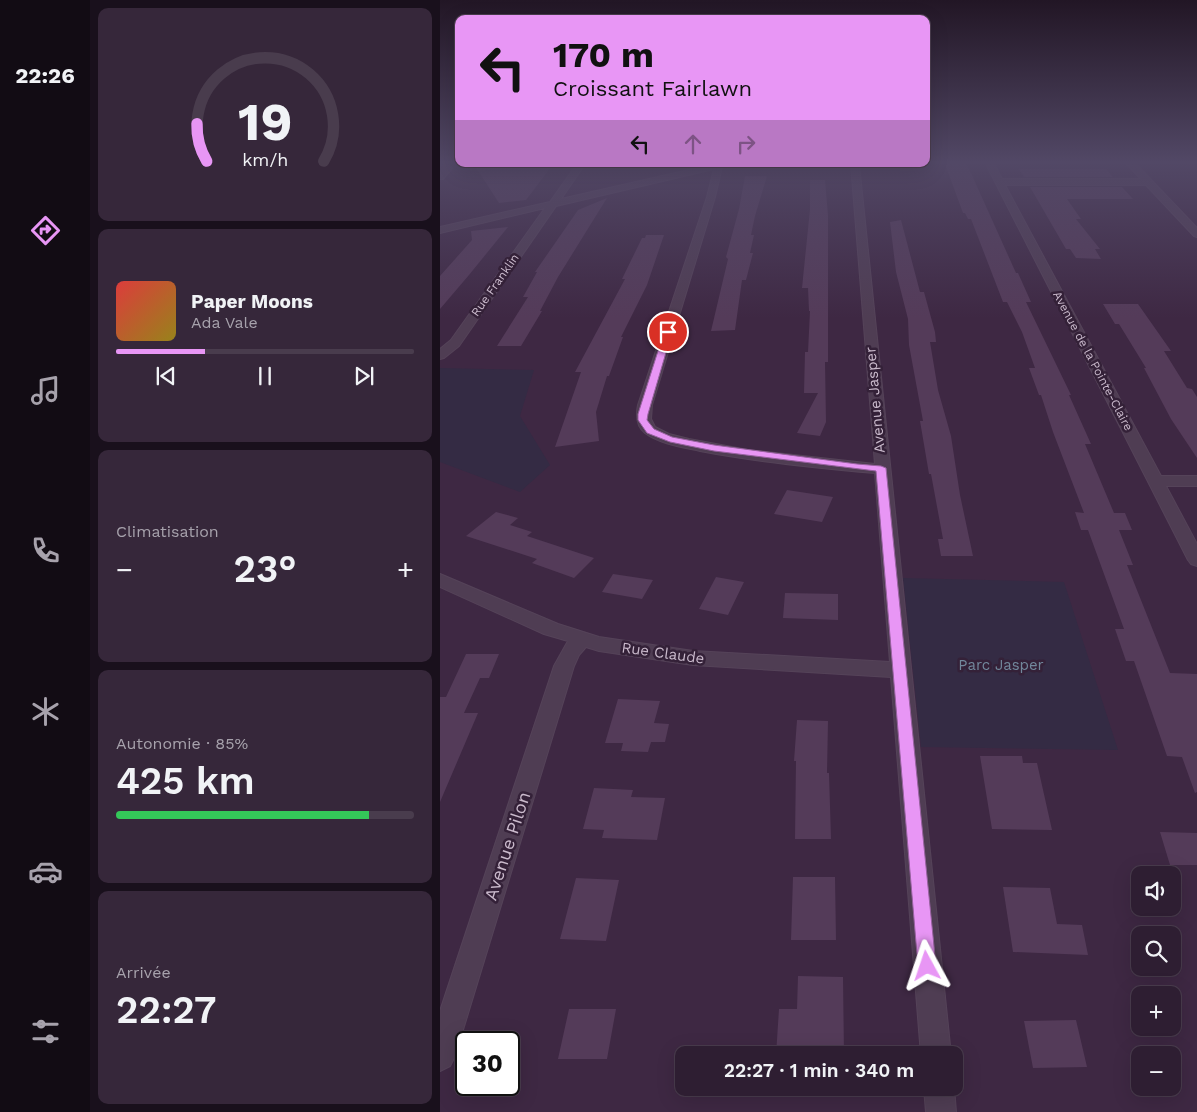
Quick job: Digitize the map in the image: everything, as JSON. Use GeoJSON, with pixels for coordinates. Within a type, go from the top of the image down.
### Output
{"type":"FeatureCollection","features":[{"type":"Feature","properties":{"kind":"street"},"geometry":{"type":"LineString","coordinates":[[440,230],[507,214]]}},
{"type":"Feature","properties":{"kind":"street","name":"Rue Franklin"},"geometry":{"type":"LineString","coordinates":[[440,354],[454,343],[545,214]]}},
{"type":"Feature","properties":{"kind":"street"},"geometry":{"type":"LineString","coordinates":[[706,214],[645,406],[643,420],[646,425],[658,435],[687,444],[857,467],[881,468]]}},
{"type":"Feature","properties":{"kind":"street","name":"Avenue Jasper"},"geometry":{"type":"LineString","coordinates":[[858,214],[935,1046]]}},
{"type":"Feature","properties":{"kind":"street","name":"Avenue de la Pointe-Claire"},"geometry":{"type":"LineString","coordinates":[[1017,214],[1197,560]]}},
{"type":"Feature","properties":{"kind":"street"},"geometry":{"type":"LineString","coordinates":[[1178,214],[1197,234]]}},
{"type":"Feature","properties":{"kind":"street"},"geometry":{"type":"LineString","coordinates":[[1156,480],[1197,481]]}},
{"type":"Feature","properties":{"kind":"street","name":"Rue Claude"},"geometry":{"type":"LineString","coordinates":[[440,580],[581,640],[627,649],[693,658],[899,670]]}},
{"type":"Feature","properties":{"kind":"street","name":"Avenue Pilon"},"geometry":{"type":"LineString","coordinates":[[440,1056],[564,666],[571,651],[581,640]]}},
{"type":"Feature","properties":{"kind":"street"},"geometry":{"type":"LineString","coordinates":[[940,1096],[941,1112]]}},
{"type":"Feature","properties":{"kind":"green space"},"geometry":{"type":"Polygon","coordinates":[[[440,368],[534,370],[520,416],[550,465],[520,492],[440,462],[440,368]]]}},
{"type":"Feature","properties":{"kind":"green space","name":"Parc Jasper"},"geometry":{"type":"Polygon","coordinates":[[[903,578],[1064,582],[1118,750],[921,747],[903,578]]]}},
{"type":"Feature","properties":{"kind":"building"},"geometry":{"type":"Polygon","coordinates":[[[575,214],[597,214],[558,277],[540,311],[542,311],[521,346],[497,346],[528,297],[523,297],[537,272],[535,272],[575,214]]]}},
{"type":"Feature","properties":{"kind":"building"},"geometry":{"type":"Polygon","coordinates":[[[738,214],[756,214],[751,235],[754,235],[750,253],[753,253],[746,280],[742,280],[735,330],[711,331],[728,259],[726,257],[738,214]]]}},
{"type":"Feature","properties":{"kind":"building"},"geometry":{"type":"Polygon","coordinates":[[[810,214],[828,214],[828,362],[825,362],[826,422],[820,436],[797,433],[818,393],[804,393],[805,352],[808,352],[810,311],[808,288],[802,288],[810,214]]]}},
{"type":"Feature","properties":{"kind":"building"},"geometry":{"type":"Polygon","coordinates":[[[965,214],[989,214],[1031,302],[1026,302],[1071,395],[1069,395],[1091,444],[1085,444],[1114,513],[1125,513],[1132,530],[1119,530],[1133,565],[1127,565],[1170,673],[1197,674],[1197,792],[1195,793],[1182,757],[1167,756],[1134,661],[1126,661],[1115,629],[1124,629],[1088,530],[1081,530],[1075,512],[1084,513],[1041,395],[1039,395],[1029,368],[1035,368],[1022,332],[1007,302],[1003,302],[971,219],[968,219],[965,214]]]}},
{"type":"Feature","properties":{"kind":"building"},"geometry":{"type":"Polygon","coordinates":[[[1046,214],[1077,214],[1081,219],[1076,219],[1100,249],[1095,249],[1101,259],[1076,258],[1070,249],[1066,249],[1046,214]]]}},
{"type":"Feature","properties":{"kind":"building"},"geometry":{"type":"Polygon","coordinates":[[[901,220],[920,292],[924,292],[935,332],[936,342],[930,342],[938,390],[951,436],[960,495],[973,556],[941,556],[938,539],[943,539],[920,421],[923,421],[909,345],[908,319],[896,272],[890,222],[901,220]]]}},
{"type":"Feature","properties":{"kind":"building"},"geometry":{"type":"Polygon","coordinates":[[[508,227],[440,309],[440,276],[472,240],[471,231],[508,227]]]}},
{"type":"Feature","properties":{"kind":"building"},"geometry":{"type":"Polygon","coordinates":[[[646,235],[664,235],[647,285],[621,337],[623,337],[609,376],[607,376],[596,412],[599,441],[555,447],[581,372],[575,372],[625,279],[622,279],[642,238],[645,238],[646,235]]]}},
{"type":"Feature","properties":{"kind":"building"},"geometry":{"type":"Polygon","coordinates":[[[1103,304],[1138,304],[1171,351],[1164,351],[1187,388],[1192,389],[1197,397],[1197,458],[1171,419],[1144,368],[1146,368],[1119,324],[1115,324],[1103,304]]]}},
{"type":"Feature","properties":{"kind":"building"},"geometry":{"type":"Polygon","coordinates":[[[787,490],[833,497],[822,522],[774,514],[787,490]]]}},
{"type":"Feature","properties":{"kind":"building"},"geometry":{"type":"Polygon","coordinates":[[[496,512],[518,518],[510,525],[532,532],[527,536],[594,558],[574,578],[532,563],[537,559],[466,536],[496,512]]]}},
{"type":"Feature","properties":{"kind":"building"},"geometry":{"type":"Polygon","coordinates":[[[613,574],[653,580],[642,599],[602,592],[613,574]]]}},
{"type":"Feature","properties":{"kind":"building"},"geometry":{"type":"Polygon","coordinates":[[[716,577],[744,582],[728,615],[699,609],[716,577]]]}},
{"type":"Feature","properties":{"kind":"building"},"geometry":{"type":"Polygon","coordinates":[[[785,593],[838,594],[838,620],[783,618],[785,593]]]}},
{"type":"Feature","properties":{"kind":"building"},"geometry":{"type":"Polygon","coordinates":[[[466,654],[499,654],[489,678],[480,678],[464,713],[478,713],[440,802],[440,697],[446,697],[466,654]]]}},
{"type":"Feature","properties":{"kind":"building"},"geometry":{"type":"Polygon","coordinates":[[[618,699],[660,701],[654,723],[669,724],[665,742],[651,742],[648,752],[621,751],[623,743],[605,743],[618,699]]]}},
{"type":"Feature","properties":{"kind":"building"},"geometry":{"type":"Polygon","coordinates":[[[797,720],[828,721],[827,773],[829,773],[831,839],[795,839],[796,761],[794,761],[797,720]]]}},
{"type":"Feature","properties":{"kind":"building"},"geometry":{"type":"Polygon","coordinates":[[[980,756],[1022,756],[1023,763],[1037,763],[1052,830],[992,829],[980,756]]]}},
{"type":"Feature","properties":{"kind":"building"},"geometry":{"type":"Polygon","coordinates":[[[594,788],[633,790],[631,797],[665,798],[657,840],[602,838],[604,830],[583,829],[594,788]]]}},
{"type":"Feature","properties":{"kind":"building"},"geometry":{"type":"Polygon","coordinates":[[[1160,832],[1197,833],[1197,865],[1170,865],[1160,832]]]}},
{"type":"Feature","properties":{"kind":"building"},"geometry":{"type":"Polygon","coordinates":[[[793,877],[835,877],[836,940],[791,940],[793,877]]]}},
{"type":"Feature","properties":{"kind":"building"},"geometry":{"type":"Polygon","coordinates":[[[576,878],[619,880],[606,941],[560,939],[576,878]]]}},
{"type":"Feature","properties":{"kind":"building"},"geometry":{"type":"Polygon","coordinates":[[[1003,887],[1050,888],[1057,924],[1082,925],[1088,955],[1013,952],[1003,887]]]}},
{"type":"Feature","properties":{"kind":"building"},"geometry":{"type":"Polygon","coordinates":[[[798,976],[843,977],[844,1046],[777,1046],[779,1009],[797,1009],[798,976]]]}},
{"type":"Feature","properties":{"kind":"building"},"geometry":{"type":"Polygon","coordinates":[[[569,1009],[616,1009],[607,1059],[558,1059],[569,1009]]]}},
{"type":"Feature","properties":{"kind":"building"},"geometry":{"type":"Polygon","coordinates":[[[1076,1020],[1087,1067],[1033,1068],[1024,1021],[1076,1020]]]}},
{"type":"Feature","properties":{"kind":"route"},"geometry":{"type":"LineString","coordinates":[[668,332],[643,414],[643,420],[651,431],[687,444],[857,467],[881,468],[927,966]]}}]}
